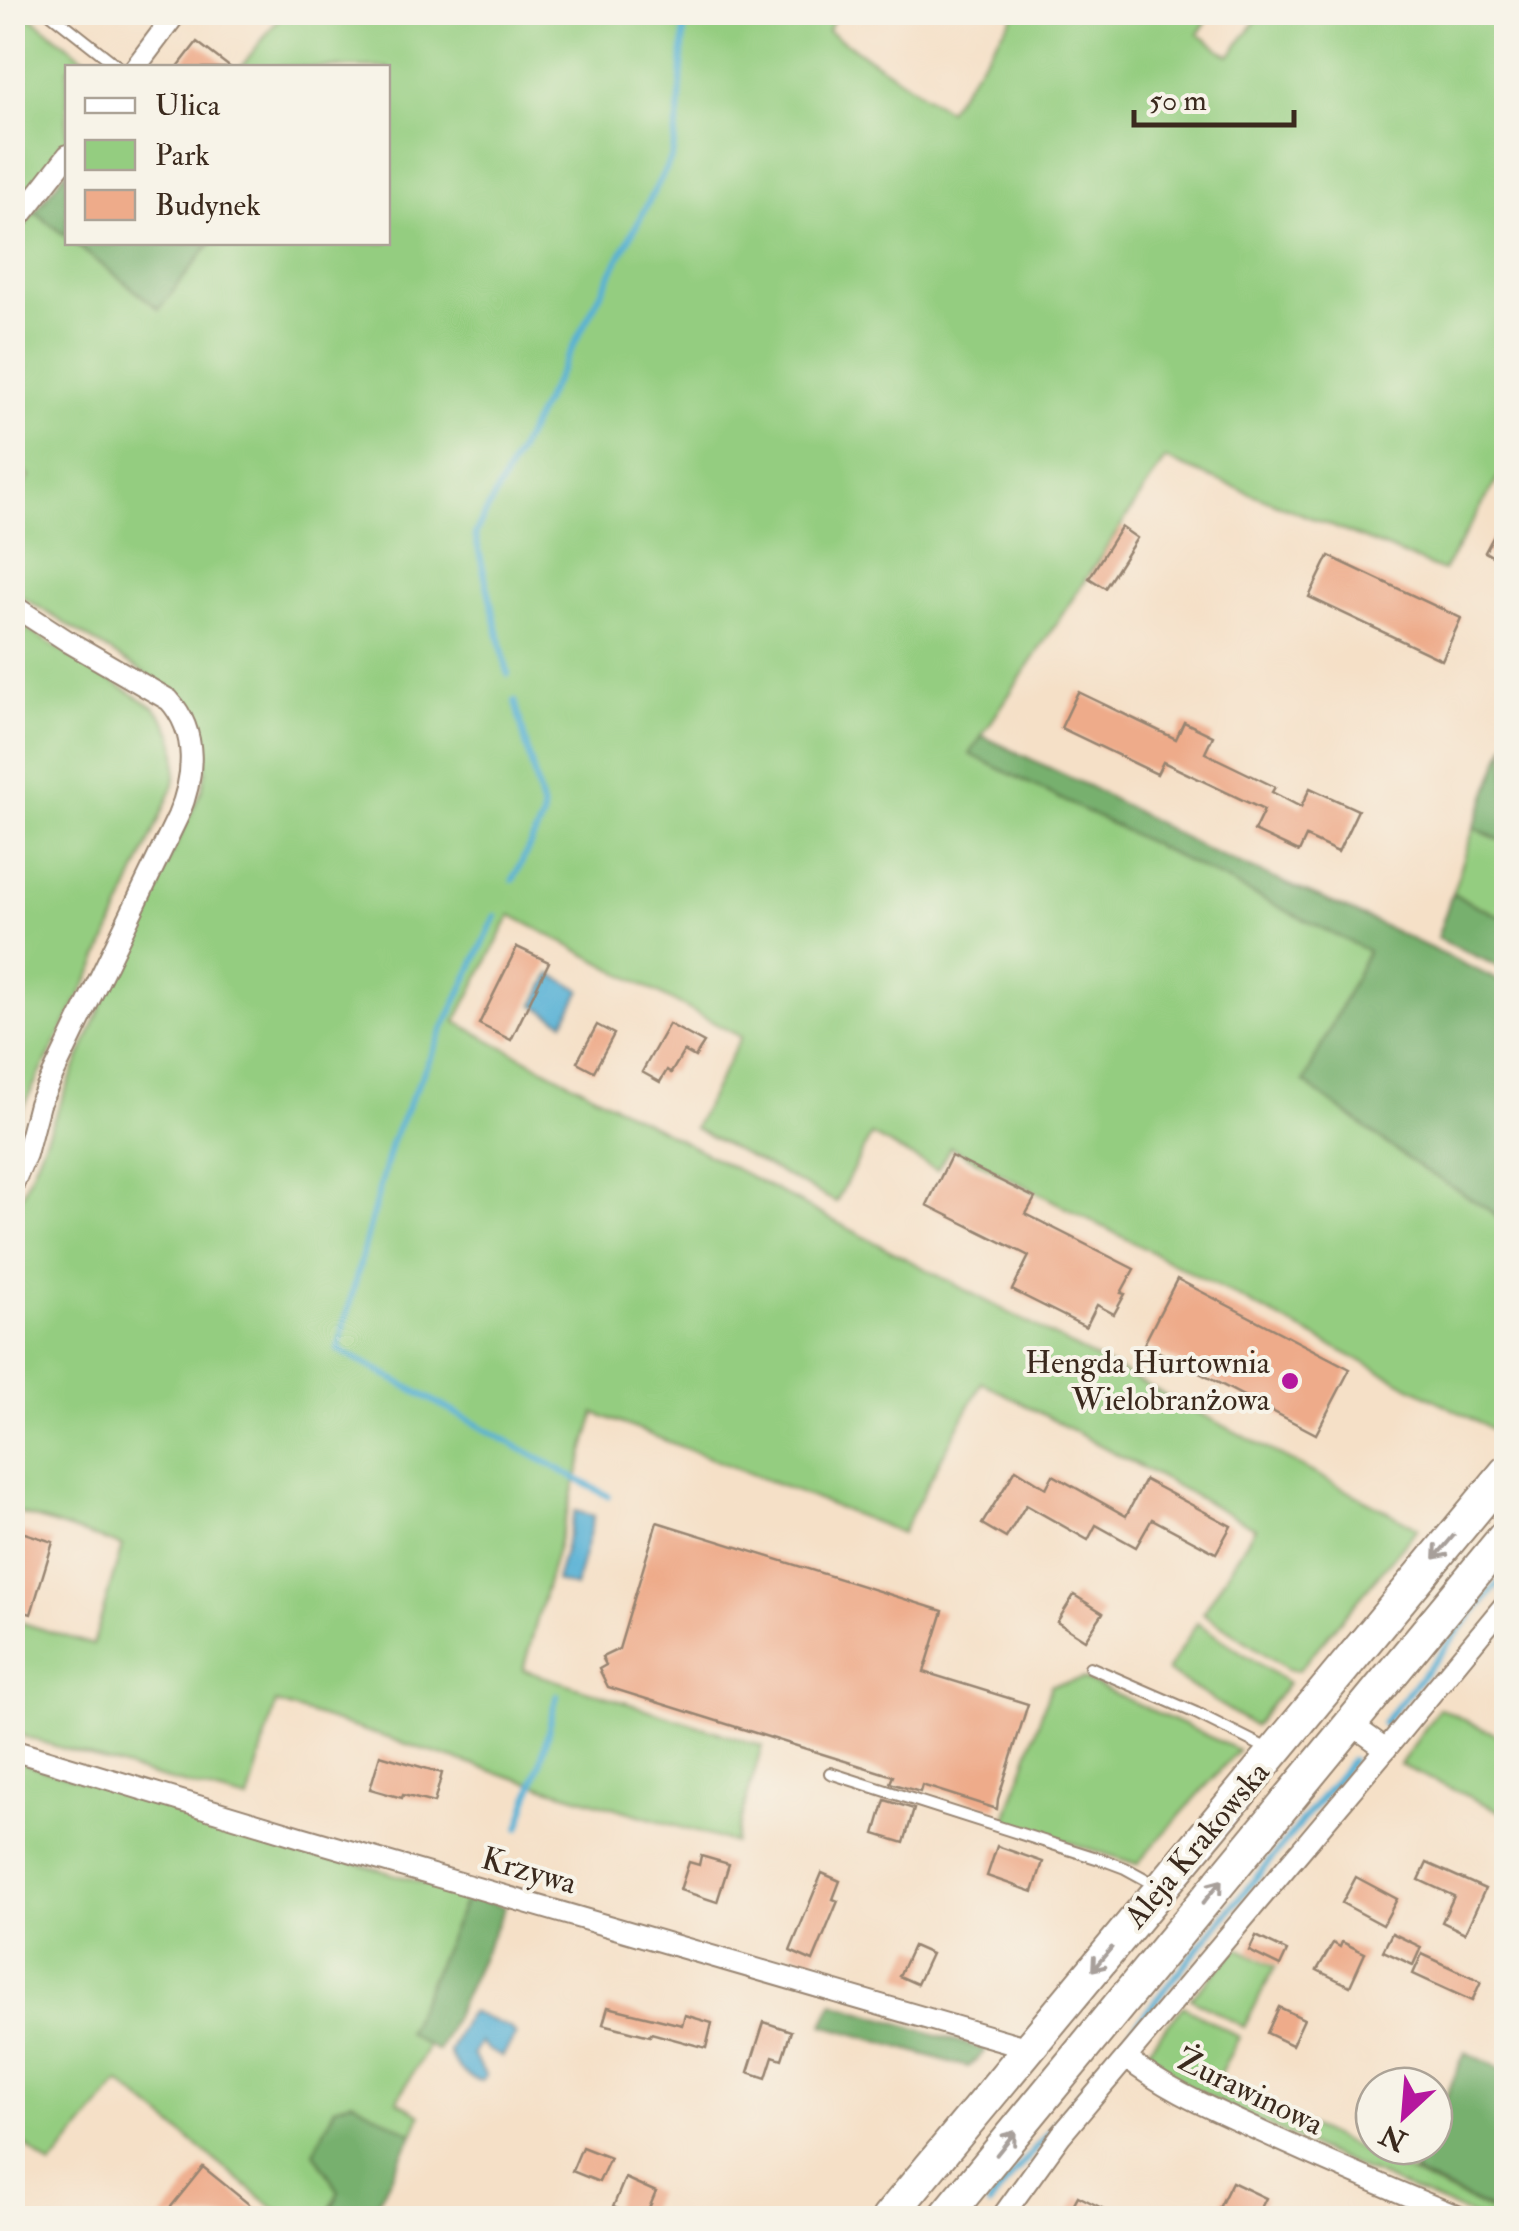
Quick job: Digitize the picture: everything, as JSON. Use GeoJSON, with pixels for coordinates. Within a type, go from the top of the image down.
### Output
{"type":"FeatureCollection","features":[{"type":"Feature","properties":{"kind":"main road","name":"Aleja Krakowska"},"geometry":{"type":"LineString","coordinates":[[888,2218],[1506,1472]]}},
{"type":"Feature","properties":{"kind":"main road","name":"Aleja Krakowska"},"geometry":{"type":"LineString","coordinates":[[955,2216],[1506,1535]]}},
{"type":"Feature","properties":{"kind":"street"},"geometry":{"type":"LineString","coordinates":[[137,65],[178,12]]}},
{"type":"Feature","properties":{"kind":"street"},"geometry":{"type":"LineString","coordinates":[[12,227],[65,160]]}},
{"type":"Feature","properties":{"kind":"street"},"geometry":{"type":"LineString","coordinates":[[12,605],[170,700],[188,730],[190,774],[188,792],[39,1104],[12,1188]]}},
{"type":"Feature","properties":{"kind":"street"},"geometry":{"type":"LineString","coordinates":[[1001,2218],[1061,2135],[1506,1603]]}},
{"type":"Feature","properties":{"kind":"street"},"geometry":{"type":"LineString","coordinates":[[1351,1724],[1386,1750]]}},
{"type":"Feature","properties":{"kind":"street","name":"Krzywa"},"geometry":{"type":"LineString","coordinates":[[12,1750],[1029,2048]]}},
{"type":"Feature","properties":{"kind":"street","name":"Żurawinowa"},"geometry":{"type":"LineString","coordinates":[[1126,2058],[1152,2079],[1187,2098],[1462,2218]]}},
{"type":"Feature","properties":{"kind":"lane"},"geometry":{"type":"LineString","coordinates":[[48,12],[116,65]]}},
{"type":"Feature","properties":{"kind":"lane"},"geometry":{"type":"LineString","coordinates":[[1090,1667],[1274,1752]]}},
{"type":"Feature","properties":{"kind":"lane"},"geometry":{"type":"LineString","coordinates":[[830,1773],[1109,1862],[1161,1888]]}},
{"type":"Feature","properties":{"kind":"green space"},"geometry":{"type":"Polygon","coordinates":[[[12,13],[25,13],[93,65],[65,65],[65,147],[16,213],[12,211],[12,13]]]}},
{"type":"Feature","properties":{"kind":"green space"},"geometry":{"type":"Polygon","coordinates":[[[283,13],[837,13],[828,31],[947,110],[1016,13],[1212,13],[1198,34],[1229,56],[1262,13],[1506,13],[1506,465],[1443,571],[1165,459],[970,754],[1368,951],[1304,1082],[1506,1225],[1506,1419],[1497,1432],[950,1147],[937,1170],[871,1135],[836,1202],[694,1128],[741,1037],[511,915],[456,1022],[1418,1528],[1298,1671],[1288,1669],[1203,1613],[1255,1528],[982,1382],[902,1533],[595,1413],[523,1670],[762,1746],[734,1843],[276,1703],[248,1801],[13,1733],[13,1620],[93,1645],[122,1546],[13,1511],[12,1218],[114,976],[202,789],[206,770],[203,736],[186,699],[13,591],[13,499],[30,477],[13,463],[13,240],[35,212],[65,235],[65,245],[77,245],[159,309],[209,245],[390,245],[390,65],[243,65],[283,13]]]}},
{"type":"Feature","properties":{"kind":"green space"},"geometry":{"type":"Polygon","coordinates":[[[65,172],[65,235],[35,212],[65,172]]]}},
{"type":"Feature","properties":{"kind":"green space"},"geometry":{"type":"Polygon","coordinates":[[[77,245],[209,245],[159,309],[77,245]]]}},
{"type":"Feature","properties":{"kind":"green space"},"geometry":{"type":"Polygon","coordinates":[[[12,620],[154,707],[172,734],[176,762],[174,785],[95,967],[24,1105],[13,1136],[12,620]]]}},
{"type":"Feature","properties":{"kind":"green space"},"geometry":{"type":"Polygon","coordinates":[[[982,736],[1090,787],[1209,851],[1356,913],[1506,984],[1506,1225],[1304,1082],[1368,951],[970,754],[982,736]]]}},
{"type":"Feature","properties":{"kind":"green space"},"geometry":{"type":"Polygon","coordinates":[[[1506,743],[1506,843],[1474,828],[1506,743]]]}},
{"type":"Feature","properties":{"kind":"green space"},"geometry":{"type":"Polygon","coordinates":[[[1474,828],[1506,843],[1506,919],[1452,894],[1474,828]]]}},
{"type":"Feature","properties":{"kind":"green space"},"geometry":{"type":"Polygon","coordinates":[[[1452,894],[1506,919],[1506,970],[1437,938],[1452,894]]]}},
{"type":"Feature","properties":{"kind":"green space"},"geometry":{"type":"Polygon","coordinates":[[[1197,1623],[1288,1683],[1254,1726],[1167,1671],[1197,1623]]]}},
{"type":"Feature","properties":{"kind":"green space"},"geometry":{"type":"Polygon","coordinates":[[[1083,1679],[1238,1750],[1137,1864],[1005,1822],[1051,1685],[1083,1679]]]}},
{"type":"Feature","properties":{"kind":"green space"},"geometry":{"type":"Polygon","coordinates":[[[1439,1708],[1506,1739],[1506,1814],[1400,1765],[1439,1708]]]}},
{"type":"Feature","properties":{"kind":"green space"},"geometry":{"type":"Polygon","coordinates":[[[12,1760],[467,1896],[407,2033],[428,2046],[397,2101],[421,2115],[413,2134],[352,2101],[314,2153],[339,2191],[329,2218],[286,2218],[119,2082],[51,2167],[13,2134],[12,1760]]]}},
{"type":"Feature","properties":{"kind":"green space"},"geometry":{"type":"Polygon","coordinates":[[[467,1896],[505,1907],[438,2051],[407,2033],[467,1896]]]}},
{"type":"Feature","properties":{"kind":"green space"},"geometry":{"type":"Polygon","coordinates":[[[1238,1948],[1275,1967],[1244,2027],[1191,1998],[1238,1948]]]}},
{"type":"Feature","properties":{"kind":"green space"},"geometry":{"type":"Polygon","coordinates":[[[833,2003],[986,2050],[968,2067],[823,2025],[833,2003]]]}},
{"type":"Feature","properties":{"kind":"green space"},"geometry":{"type":"Polygon","coordinates":[[[1183,2006],[1239,2037],[1216,2082],[1354,2147],[1354,2165],[1172,2079],[1159,2069],[1149,2048],[1183,2006]]]}},
{"type":"Feature","properties":{"kind":"green space"},"geometry":{"type":"Polygon","coordinates":[[[1465,2052],[1506,2071],[1506,2217],[1414,2173],[1417,2166],[1454,2166],[1454,2078],[1465,2052]]]}},
{"type":"Feature","properties":{"kind":"green space"},"geometry":{"type":"Polygon","coordinates":[[[352,2101],[413,2134],[370,2218],[329,2218],[339,2191],[314,2153],[335,2107],[352,2101]]]}},
{"type":"Feature","properties":{"kind":"green space"},"geometry":{"type":"Polygon","coordinates":[[[1356,2166],[1395,2166],[1506,2218],[1477,2218],[1356,2166]]]}},
{"type":"Feature","properties":{"kind":"water"},"geometry":{"type":"Polygon","coordinates":[[[551,974],[581,990],[564,1022],[534,1005],[551,974]]]}},
{"type":"Feature","properties":{"kind":"water"},"geometry":{"type":"Polygon","coordinates":[[[575,1511],[594,1516],[575,1587],[556,1581],[575,1511]]]}},
{"type":"Feature","properties":{"kind":"water"},"geometry":{"type":"Polygon","coordinates":[[[471,2012],[510,2028],[516,2035],[502,2057],[480,2042],[472,2055],[486,2076],[482,2081],[462,2071],[449,2052],[471,2012]]]}},
{"type":"Feature","properties":{"kind":"building"},"geometry":{"type":"Polygon","coordinates":[[[197,42],[227,65],[179,65],[197,42]]]}},
{"type":"Feature","properties":{"kind":"building"},"geometry":{"type":"Polygon","coordinates":[[[1506,513],[1506,564],[1485,552],[1506,513]]]}},
{"type":"Feature","properties":{"kind":"building"},"geometry":{"type":"Polygon","coordinates":[[[1121,527],[1137,538],[1105,588],[1089,578],[1121,527]]]}},
{"type":"Feature","properties":{"kind":"building"},"geometry":{"type":"Polygon","coordinates":[[[1329,556],[1461,618],[1442,660],[1309,597],[1329,556]]]}},
{"type":"Feature","properties":{"kind":"building"},"geometry":{"type":"Polygon","coordinates":[[[1078,692],[1176,739],[1184,722],[1213,736],[1205,753],[1275,787],[1272,792],[1301,807],[1310,788],[1358,810],[1338,852],[1306,837],[1299,852],[1254,831],[1264,810],[1163,762],[1157,774],[1061,728],[1078,692]]]}},
{"type":"Feature","properties":{"kind":"building"},"geometry":{"type":"Polygon","coordinates":[[[517,947],[549,962],[511,1040],[479,1024],[517,947]]]}},
{"type":"Feature","properties":{"kind":"building"},"geometry":{"type":"Polygon","coordinates":[[[669,1024],[704,1043],[695,1057],[684,1051],[671,1073],[667,1070],[660,1082],[642,1072],[669,1024]]]}},
{"type":"Feature","properties":{"kind":"building"},"geometry":{"type":"Polygon","coordinates":[[[597,1025],[614,1034],[594,1071],[577,1062],[597,1025]]]}},
{"type":"Feature","properties":{"kind":"building"},"geometry":{"type":"Polygon","coordinates":[[[951,1156],[1035,1198],[1026,1214],[1134,1269],[1114,1314],[1097,1305],[1086,1327],[1012,1290],[1029,1256],[927,1205],[951,1156]]]}},
{"type":"Feature","properties":{"kind":"building"},"geometry":{"type":"Polygon","coordinates":[[[1177,1279],[1350,1369],[1316,1434],[1144,1344],[1177,1279]]]}},
{"type":"Feature","properties":{"kind":"building"},"geometry":{"type":"Polygon","coordinates":[[[1016,1469],[1046,1488],[1053,1475],[1126,1516],[1145,1480],[1231,1526],[1216,1553],[1152,1519],[1136,1547],[1096,1525],[1088,1540],[1026,1505],[1006,1538],[982,1524],[1016,1469]]]}},
{"type":"Feature","properties":{"kind":"building"},"geometry":{"type":"Polygon","coordinates":[[[657,1522],[943,1611],[924,1672],[1028,1704],[997,1809],[922,1785],[920,1792],[890,1783],[893,1776],[608,1687],[599,1669],[606,1665],[602,1657],[619,1649],[657,1522]]]}},
{"type":"Feature","properties":{"kind":"building"},"geometry":{"type":"Polygon","coordinates":[[[12,1529],[53,1542],[31,1614],[12,1608],[12,1529]]]}},
{"type":"Feature","properties":{"kind":"building"},"geometry":{"type":"Polygon","coordinates":[[[1074,1595],[1103,1613],[1085,1640],[1057,1622],[1074,1595]]]}},
{"type":"Feature","properties":{"kind":"building"},"geometry":{"type":"Polygon","coordinates":[[[380,1755],[442,1773],[434,1803],[370,1789],[380,1755]]]}},
{"type":"Feature","properties":{"kind":"building"},"geometry":{"type":"Polygon","coordinates":[[[885,1800],[914,1809],[904,1843],[875,1834],[885,1800]]]}},
{"type":"Feature","properties":{"kind":"building"},"geometry":{"type":"Polygon","coordinates":[[[997,1846],[1043,1862],[1033,1892],[987,1876],[997,1846]]]}},
{"type":"Feature","properties":{"kind":"building"},"geometry":{"type":"Polygon","coordinates":[[[701,1856],[729,1864],[717,1902],[680,1890],[689,1862],[699,1865],[701,1856]]]}},
{"type":"Feature","properties":{"kind":"building"},"geometry":{"type":"Polygon","coordinates":[[[1427,1863],[1485,1889],[1465,1933],[1442,1922],[1454,1896],[1419,1880],[1427,1863]]]}},
{"type":"Feature","properties":{"kind":"building"},"geometry":{"type":"Polygon","coordinates":[[[822,1873],[840,1881],[833,1899],[838,1901],[813,1961],[790,1951],[822,1873]]]}},
{"type":"Feature","properties":{"kind":"building"},"geometry":{"type":"Polygon","coordinates":[[[1356,1877],[1397,1899],[1383,1925],[1342,1903],[1356,1877]]]}},
{"type":"Feature","properties":{"kind":"building"},"geometry":{"type":"Polygon","coordinates":[[[1392,1933],[1421,1947],[1413,1965],[1383,1951],[1392,1933]]]}},
{"type":"Feature","properties":{"kind":"building"},"geometry":{"type":"Polygon","coordinates":[[[1256,1936],[1287,1951],[1280,1966],[1249,1951],[1256,1936]]]}},
{"type":"Feature","properties":{"kind":"building"},"geometry":{"type":"Polygon","coordinates":[[[1342,1942],[1365,1953],[1350,1986],[1317,1970],[1333,1943],[1340,1947],[1342,1942]]]}},
{"type":"Feature","properties":{"kind":"building"},"geometry":{"type":"Polygon","coordinates":[[[913,1946],[931,1954],[917,1984],[899,1976],[913,1946]]]}},
{"type":"Feature","properties":{"kind":"building"},"geometry":{"type":"Polygon","coordinates":[[[1422,1954],[1481,1981],[1472,2001],[1413,1974],[1422,1954]]]}},
{"type":"Feature","properties":{"kind":"building"},"geometry":{"type":"Polygon","coordinates":[[[608,2007],[682,2025],[685,2015],[712,2023],[706,2048],[603,2024],[608,2007]]]}},
{"type":"Feature","properties":{"kind":"building"},"geometry":{"type":"Polygon","coordinates":[[[1279,2007],[1304,2019],[1292,2045],[1267,2033],[1279,2007]]]}},
{"type":"Feature","properties":{"kind":"building"},"geometry":{"type":"Polygon","coordinates":[[[764,2022],[791,2031],[782,2059],[773,2056],[766,2078],[748,2072],[764,2022]]]}},
{"type":"Feature","properties":{"kind":"building"},"geometry":{"type":"Polygon","coordinates":[[[582,2147],[610,2158],[599,2182],[572,2171],[582,2147]]]}},
{"type":"Feature","properties":{"kind":"building"},"geometry":{"type":"Polygon","coordinates":[[[203,2167],[266,2218],[162,2218],[203,2167]]]}},
{"type":"Feature","properties":{"kind":"building"},"geometry":{"type":"Polygon","coordinates":[[[625,2178],[656,2192],[645,2218],[613,2207],[625,2178]]]}},
{"type":"Feature","properties":{"kind":"building"},"geometry":{"type":"Polygon","coordinates":[[[1232,2182],[1266,2198],[1256,2218],[1230,2218],[1217,2212],[1232,2182]]]}},
{"type":"Feature","properties":{"kind":"building"},"geometry":{"type":"Polygon","coordinates":[[[1078,2196],[1122,2218],[1066,2218],[1078,2196]]]}},
{"type":"Feature","properties":{"kind":"waterway"},"geometry":{"type":"LineString","coordinates":[[508,674],[475,534],[672,157],[684,30]]}},
{"type":"Feature","properties":{"kind":"waterway"},"geometry":{"type":"LineString","coordinates":[[513,880],[542,820],[543,810],[515,701]]}},
{"type":"Feature","properties":{"kind":"waterway"},"geometry":{"type":"LineString","coordinates":[[496,916],[392,1140],[338,1349],[608,1496]]}},
{"type":"Feature","properties":{"kind":"waterway"},"geometry":{"type":"LineString","coordinates":[[1383,1723],[1506,1574]]}},
{"type":"Feature","properties":{"kind":"waterway"},"geometry":{"type":"LineString","coordinates":[[519,1828],[557,1695]]}},
{"type":"Feature","properties":{"kind":"waterway"},"geometry":{"type":"LineString","coordinates":[[989,2205],[1352,1760]]}},
{"type":"Feature","properties":{"kind":"place","name":"Hengda Hurtownia Wielobranżowa"},"geometry":{"type":"Point","coordinates":[1290,1381]}}]}
